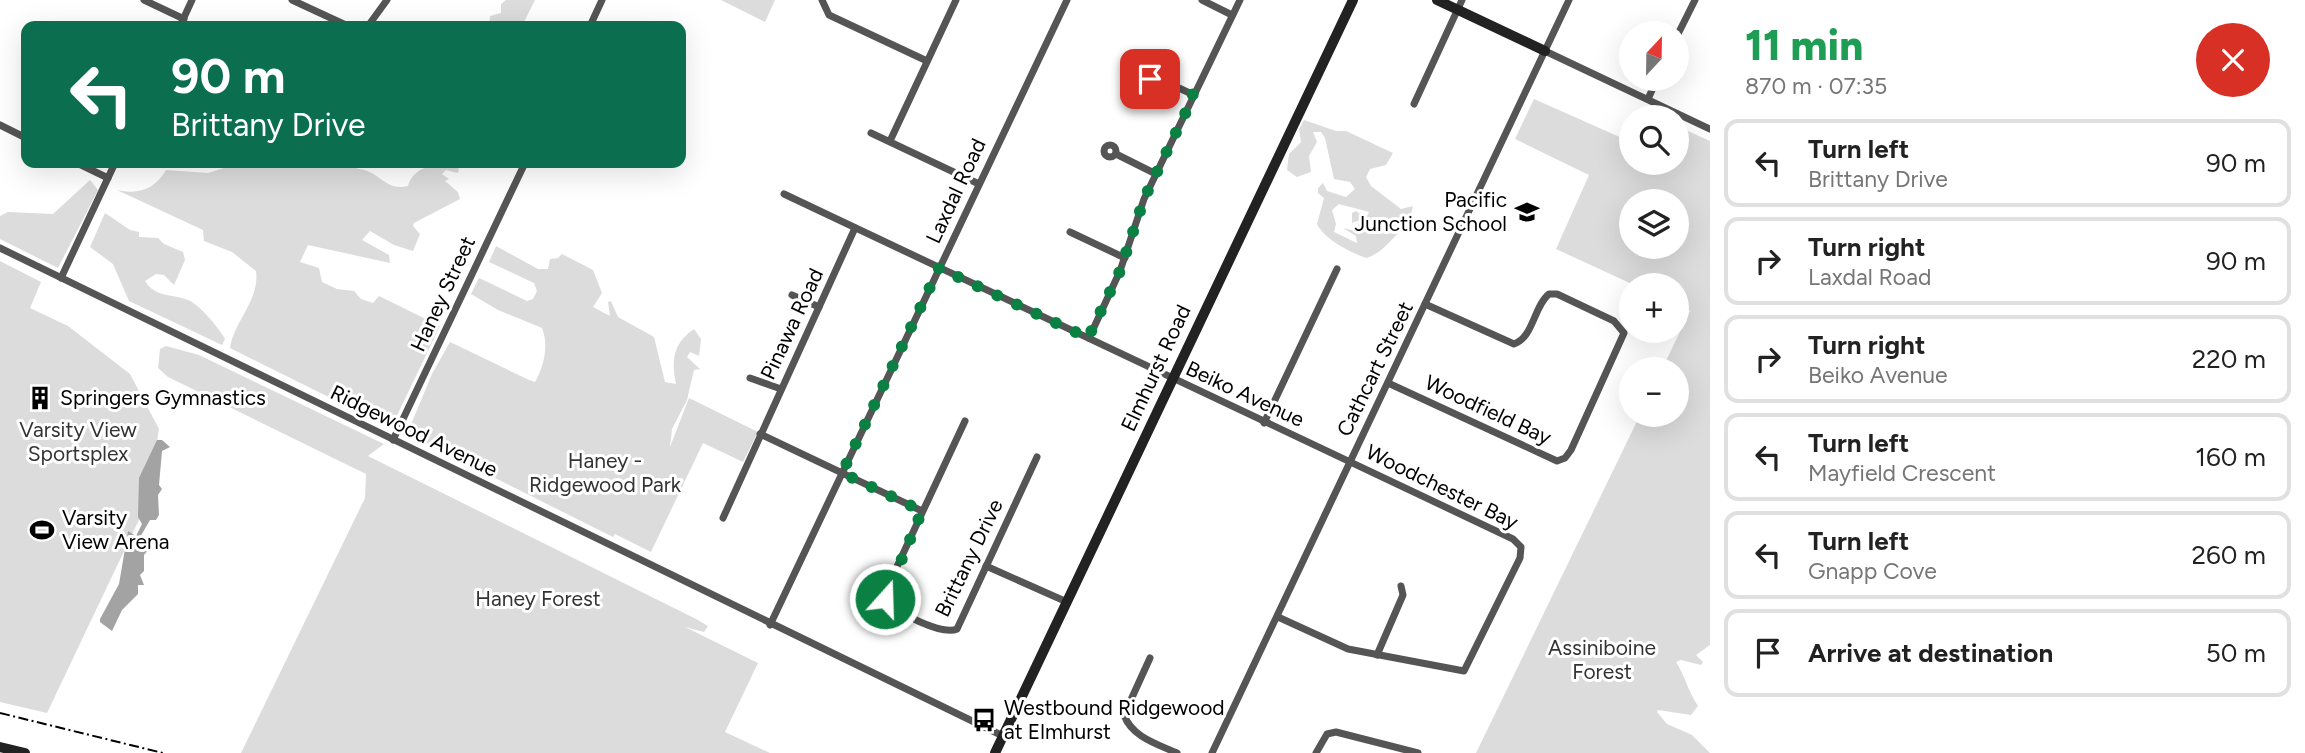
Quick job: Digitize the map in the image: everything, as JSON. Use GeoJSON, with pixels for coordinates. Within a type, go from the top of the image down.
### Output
{"type":"FeatureCollection","features":[{"type":"Feature","properties":{"kind":"street"},"geometry":{"type":"LineString","coordinates":[[144,0],[180,21]]}},
{"type":"Feature","properties":{"kind":"street"},"geometry":{"type":"LineString","coordinates":[[182,21],[192,0]]}},
{"type":"Feature","properties":{"kind":"street"},"geometry":{"type":"LineString","coordinates":[[292,0],[337,21]]}},
{"type":"Feature","properties":{"kind":"street"},"geometry":{"type":"LineString","coordinates":[[372,21],[387,0]]}},
{"type":"Feature","properties":{"kind":"street"},"geometry":{"type":"LineString","coordinates":[[592,21],[602,0]]}},
{"type":"Feature","properties":{"kind":"street"},"geometry":{"type":"LineString","coordinates":[[822,0],[829,15],[927,61]]}},
{"type":"Feature","properties":{"kind":"street"},"geometry":{"type":"LineString","coordinates":[[890,141],[956,0]]}},
{"type":"Feature","properties":{"kind":"street","name":"Laxdal Road"},"geometry":{"type":"LineString","coordinates":[[770,625],[1067,0]]}},
{"type":"Feature","properties":{"kind":"street"},"geometry":{"type":"LineString","coordinates":[[1202,0],[1232,15]]}},
{"type":"Feature","properties":{"kind":"street"},"geometry":{"type":"LineString","coordinates":[[1088,338],[1125,258],[1156,174],[1240,0]]}},
{"type":"Feature","properties":{"kind":"street","name":"Elmhurst Road"},"geometry":{"type":"LineString","coordinates":[[995,753],[1353,0]]}},
{"type":"Feature","properties":{"kind":"street"},"geometry":{"type":"LineString","coordinates":[[1437,0],[1460,5],[1545,51],[1710,129]]}},
{"type":"Feature","properties":{"kind":"street","name":"Cathcart Street"},"geometry":{"type":"LineString","coordinates":[[1212,753],[1569,0]]}},
{"type":"Feature","properties":{"kind":"street"},"geometry":{"type":"LineString","coordinates":[[1684,21],[1695,0]]}},
{"type":"Feature","properties":{"kind":"street"},"geometry":{"type":"LineString","coordinates":[[1415,104],[1460,5]]}},
{"type":"Feature","properties":{"kind":"street"},"geometry":{"type":"LineString","coordinates":[[1153,76],[1194,95]]}},
{"type":"Feature","properties":{"kind":"street"},"geometry":{"type":"LineString","coordinates":[[1648,99],[1652,91]]}},
{"type":"Feature","properties":{"kind":"street"},"geometry":{"type":"LineString","coordinates":[[0,125],[21,136]]}},
{"type":"Feature","properties":{"kind":"street"},"geometry":{"type":"LineString","coordinates":[[871,134],[979,184]]}},
{"type":"Feature","properties":{"kind":"street"},"geometry":{"type":"LineString","coordinates":[[1116,154],[1156,174]]}},
{"type":"Feature","properties":{"kind":"street"},"geometry":{"type":"LineString","coordinates":[[87,168],[108,178]]}},
{"type":"Feature","properties":{"kind":"street"},"geometry":{"type":"LineString","coordinates":[[61,278],[113,168]]}},
{"type":"Feature","properties":{"kind":"street","name":"Haney Street"},"geometry":{"type":"LineString","coordinates":[[393,440],[523,168]]}},
{"type":"Feature","properties":{"kind":"street","name":"Beiko Avenue"},"geometry":{"type":"LineString","coordinates":[[784,194],[1350,462]]}},
{"type":"Feature","properties":{"kind":"street","name":"Pinawa Road"},"geometry":{"type":"LineString","coordinates":[[723,518],[855,228]]}},
{"type":"Feature","properties":{"kind":"street"},"geometry":{"type":"LineString","coordinates":[[1070,232],[1125,258]]}},
{"type":"Feature","properties":{"kind":"street","name":"Ridgewood Avenue"},"geometry":{"type":"LineString","coordinates":[[0,248],[770,625],[1003,736]]}},
{"type":"Feature","properties":{"kind":"street"},"geometry":{"type":"LineString","coordinates":[[1264,423],[1337,269]]}},
{"type":"Feature","properties":{"kind":"street","name":"Woodfield Bay"},"geometry":{"type":"LineString","coordinates":[[1388,383],[1557,461],[1565,458],[1571,450],[1624,333],[1614,321],[1557,294],[1549,294],[1543,298],[1524,337],[1514,344],[1425,304]]}},
{"type":"Feature","properties":{"kind":"street"},"geometry":{"type":"LineString","coordinates":[[792,295],[819,307]]}},
{"type":"Feature","properties":{"kind":"street"},"geometry":{"type":"LineString","coordinates":[[750,378],[780,389]]}},
{"type":"Feature","properties":{"kind":"street","name":"Brittany Drive"},"geometry":{"type":"LineString","coordinates":[[965,421],[887,588],[887,603],[937,629],[953,631],[961,622],[1037,457]]}},
{"type":"Feature","properties":{"kind":"street"},"geometry":{"type":"LineString","coordinates":[[760,434],[922,511]]}},
{"type":"Feature","properties":{"kind":"street","name":"Woodchester Bay"},"geometry":{"type":"LineString","coordinates":[[1278,617],[1348,649],[1464,671],[1520,558],[1521,547],[1513,539],[1350,462]]}},
{"type":"Feature","properties":{"kind":"street"},"geometry":{"type":"LineString","coordinates":[[986,566],[1067,602]]}},
{"type":"Feature","properties":{"kind":"street"},"geometry":{"type":"LineString","coordinates":[[1377,655],[1403,594],[1401,586]]}},
{"type":"Feature","properties":{"kind":"street"},"geometry":{"type":"LineString","coordinates":[[1150,657],[1124,715],[1128,727],[1177,753]]}},
{"type":"Feature","properties":{"kind":"street"},"geometry":{"type":"LineString","coordinates":[[1316,753],[1328,734],[1336,732],[1418,753]]}},
{"type":"Feature","properties":{"kind":"street"},"geometry":{"type":"LineString","coordinates":[[0,747],[25,753]]}},
{"type":"Feature","properties":{"kind":"green space"},"geometry":{"type":"Polygon","coordinates":[[[506,0],[535,0],[524,21],[490,21],[490,16],[501,13],[501,4],[506,0]]]}},
{"type":"Feature","properties":{"kind":"green space"},"geometry":{"type":"Polygon","coordinates":[[[721,0],[775,0],[765,22],[721,0]]]}},
{"type":"Feature","properties":{"kind":"green space","name":"Assiniboine Forest"},"geometry":{"type":"Polygon","coordinates":[[[1534,99],[1619,137],[1619,175],[1689,175],[1689,131],[1710,141],[1710,645],[1696,655],[1703,662],[1701,665],[1681,660],[1676,662],[1698,706],[1691,715],[1657,712],[1667,724],[1692,735],[1710,753],[1476,753],[1634,427],[1689,427],[1689,357],[1668,357],[1675,343],[1689,343],[1689,273],[1619,273],[1619,278],[1556,249],[1589,175],[1515,139],[1534,99]]]}},
{"type":"Feature","properties":{"kind":"green space"},"geometry":{"type":"Polygon","coordinates":[[[1304,120],[1336,131],[1346,131],[1393,153],[1386,165],[1370,169],[1366,177],[1371,186],[1401,209],[1413,206],[1408,226],[1379,252],[1366,258],[1338,245],[1317,224],[1324,198],[1318,193],[1318,188],[1323,183],[1327,191],[1346,197],[1355,189],[1350,182],[1334,179],[1325,138],[1321,132],[1313,132],[1317,142],[1309,156],[1311,172],[1297,177],[1287,170],[1289,154],[1301,142],[1299,129],[1304,120]],[[1339,204],[1332,210],[1336,224],[1334,232],[1357,243],[1356,236],[1343,228],[1356,231],[1360,220],[1352,223],[1352,213],[1356,211],[1366,218],[1369,212],[1339,204]]]}},
{"type":"Feature","properties":{"kind":"green space"},"geometry":{"type":"Polygon","coordinates":[[[224,168],[357,168],[388,184],[400,187],[408,186],[415,174],[425,168],[459,169],[458,173],[446,170],[442,174],[449,179],[445,181],[458,192],[460,199],[414,223],[413,226],[420,234],[413,251],[394,245],[370,231],[362,240],[389,255],[390,263],[308,245],[300,262],[319,268],[322,282],[337,289],[354,291],[361,299],[373,303],[379,296],[440,326],[391,428],[230,348],[236,329],[251,301],[256,271],[232,252],[204,241],[203,230],[117,190],[132,192],[146,189],[157,182],[166,170],[208,173],[224,168]]]}},
{"type":"Feature","properties":{"kind":"green space"},"geometry":{"type":"Polygon","coordinates":[[[90,180],[98,190],[58,268],[0,239],[0,216],[8,212],[53,214],[90,180]]]}},
{"type":"Feature","properties":{"kind":"green space"},"geometry":{"type":"Polygon","coordinates":[[[105,213],[130,230],[139,232],[139,237],[158,238],[164,244],[183,252],[185,260],[174,285],[164,275],[156,274],[145,281],[153,290],[196,305],[222,334],[225,339],[222,345],[129,301],[113,264],[90,247],[105,213]]]}},
{"type":"Feature","properties":{"kind":"green space","name":"Haney - Ridgewood Park"},"geometry":{"type":"Polygon","coordinates":[[[496,246],[538,269],[548,269],[550,259],[558,258],[562,254],[593,270],[602,293],[593,307],[610,316],[608,302],[611,301],[618,317],[654,337],[665,382],[676,384],[675,353],[682,340],[694,329],[701,339],[699,356],[690,352],[687,357],[700,369],[694,370],[687,400],[672,429],[670,447],[689,398],[758,432],[743,462],[703,443],[651,552],[615,534],[613,537],[407,434],[432,374],[450,342],[529,380],[535,382],[538,376],[545,348],[542,328],[498,310],[471,294],[479,278],[527,301],[533,299],[537,291],[534,283],[489,262],[496,246]]]}},
{"type":"Feature","properties":{"kind":"green space","name":"Varsity View Sportsplex"},"geometry":{"type":"Polygon","coordinates":[[[0,261],[41,282],[30,308],[68,326],[130,374],[159,429],[146,505],[47,713],[0,702],[0,261]]]}},
{"type":"Feature","properties":{"kind":"green space","name":"Haney Forest"},"geometry":{"type":"Polygon","coordinates":[[[166,346],[199,355],[384,444],[368,456],[708,626],[704,632],[685,627],[758,663],[725,732],[770,753],[241,753],[365,498],[366,474],[168,377],[158,368],[160,349],[166,346]]]}},
{"type":"Feature","properties":{"kind":"shaded area"},"geometry":{"type":"Polygon","coordinates":[[[157,440],[162,440],[170,447],[162,451],[159,515],[156,520],[150,520],[139,539],[149,549],[144,555],[144,571],[140,575],[144,585],[138,585],[138,594],[122,610],[112,631],[100,622],[100,619],[119,584],[128,531],[136,536],[142,524],[138,517],[139,478],[157,440]]]}},
{"type":"Feature","properties":{"kind":"railway"},"geometry":{"type":"LineString","coordinates":[[0,713],[163,753]]}},
{"type":"Feature","properties":{"kind":"place","name":"Pacific Junction School"},"geometry":{"type":"Point","coordinates":[1527,212]}},
{"type":"Feature","properties":{"kind":"place","name":"Springers Gymnastics"},"geometry":{"type":"Point","coordinates":[40,398]}},
{"type":"Feature","properties":{"kind":"place","name":"Varsity View Arena"},"geometry":{"type":"Point","coordinates":[42,530]}},
{"type":"Feature","properties":{"kind":"place","name":"Westbound Ridgewood at Elmhurst"},"geometry":{"type":"Point","coordinates":[984,720]}},
{"type":"Feature","properties":{"kind":"route"},"geometry":{"type":"LineString","coordinates":[[885,599],[887,588],[922,511],[842,473],[939,268],[1088,338],[1120,271],[1144,199],[1194,95],[1153,76],[1150,79]]}}]}
